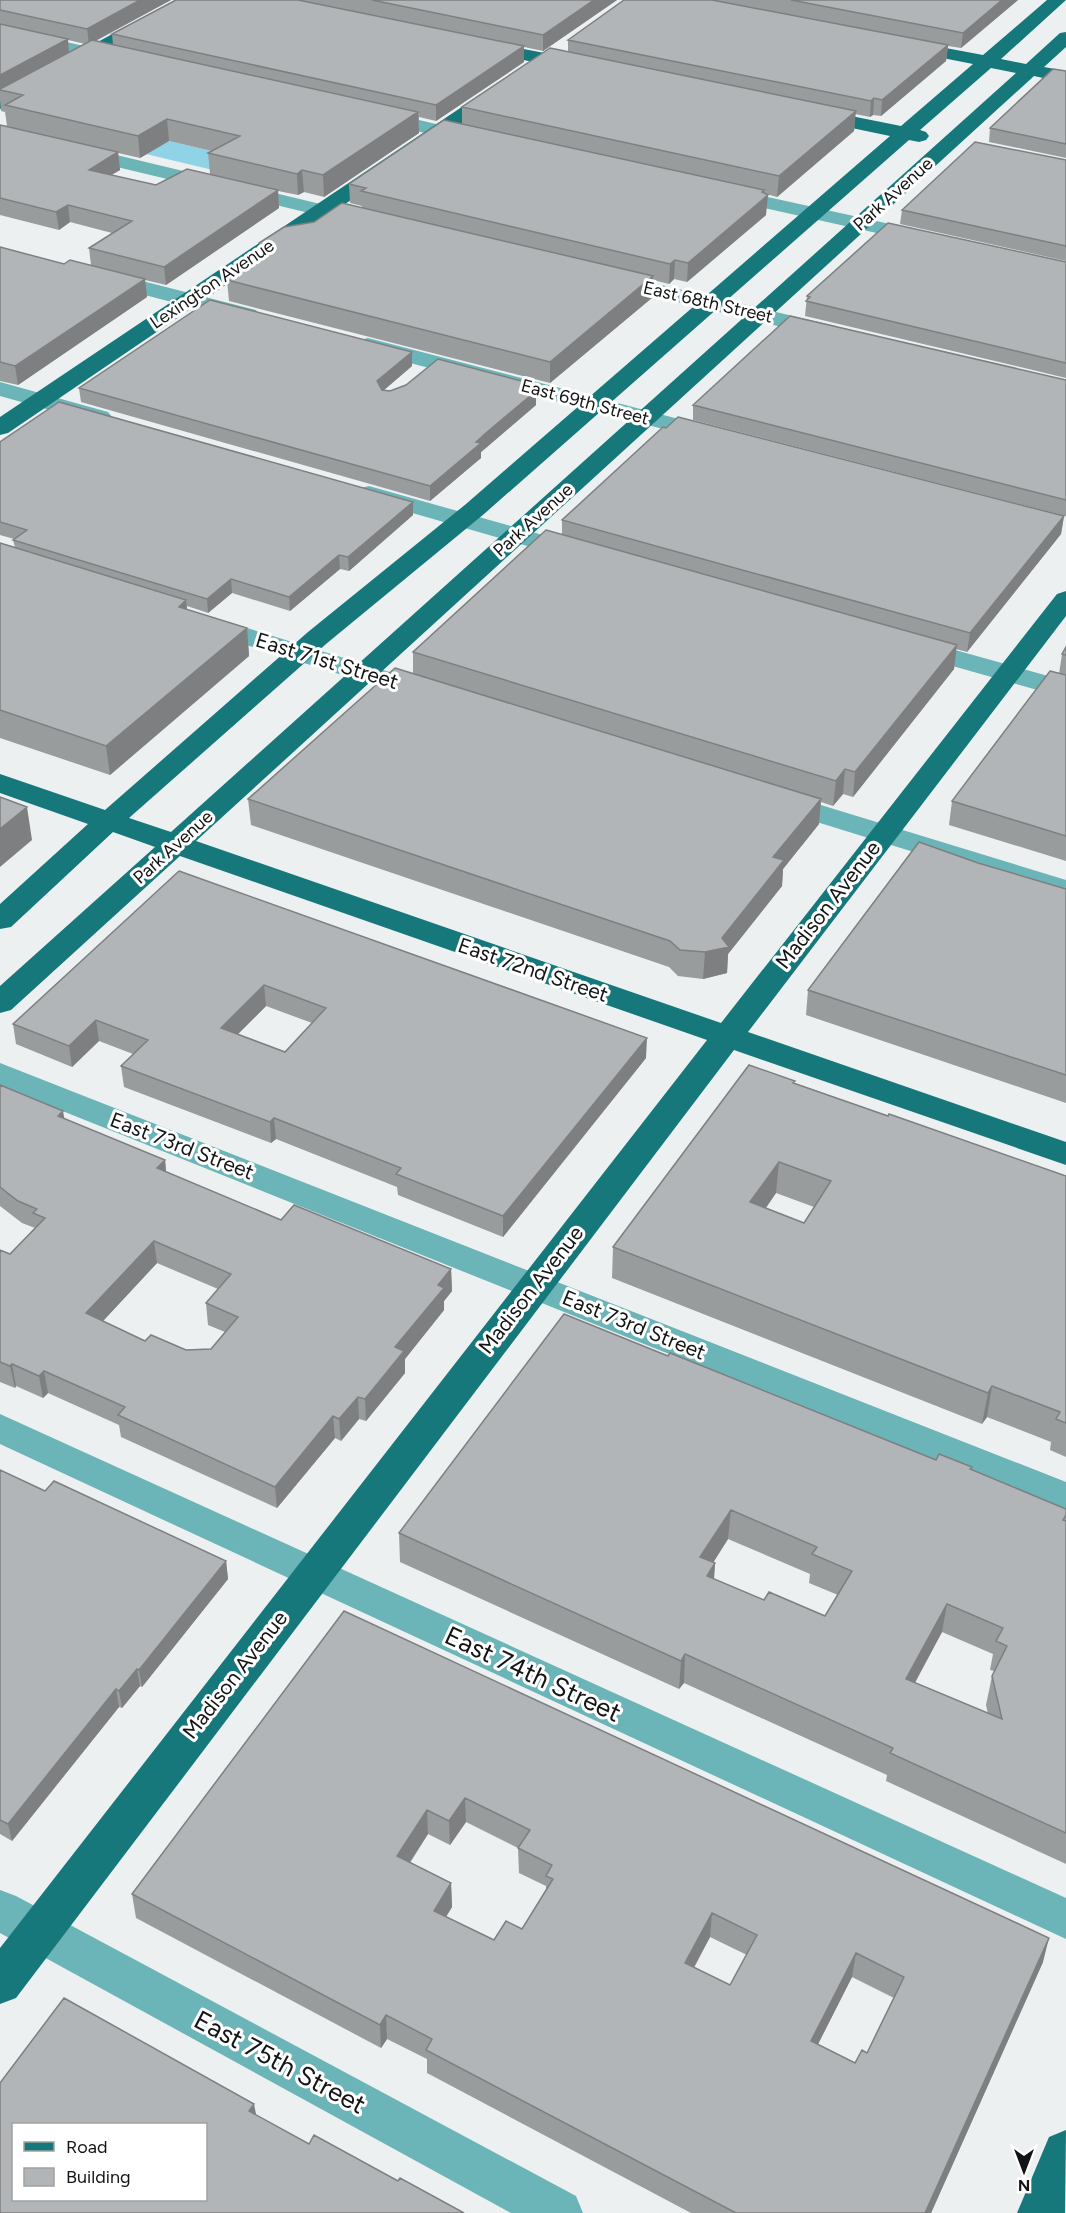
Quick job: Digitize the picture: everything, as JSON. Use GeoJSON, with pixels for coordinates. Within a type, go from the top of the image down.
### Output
{"type":"FeatureCollection","features":[{"type":"Feature","properties":{"kind":"main road"},"geometry":{"type":"LineString","coordinates":[[0,103],[189,0]]}},
{"type":"Feature","properties":{"kind":"main road","name":"Park Avenue"},"geometry":{"type":"LineString","coordinates":[[0,920],[300,653],[463,519],[1057,0]]}},
{"type":"Feature","properties":{"kind":"main road","name":"Park Avenue"},"geometry":{"type":"LineString","coordinates":[[0,1003],[1066,37]]}},
{"type":"Feature","properties":{"kind":"main road"},"geometry":{"type":"LineString","coordinates":[[464,42],[602,71]]}},
{"type":"Feature","properties":{"kind":"main road"},"geometry":{"type":"LineString","coordinates":[[889,43],[1066,77]]}},
{"type":"Feature","properties":{"kind":"main road","name":"Lexington Avenue"},"geometry":{"type":"LineString","coordinates":[[0,428],[565,46]]}},
{"type":"Feature","properties":{"kind":"main road"},"geometry":{"type":"LineString","coordinates":[[795,110],[976,147]]}},
{"type":"Feature","properties":{"kind":"main road","name":"Madison Avenue"},"geometry":{"type":"LineString","coordinates":[[0,1983],[19,1921],[314,1573],[883,833],[1066,599]]}},
{"type":"Feature","properties":{"kind":"main road","name":"East 72nd Street"},"geometry":{"type":"LineString","coordinates":[[0,783],[1066,1154]]}},
{"type":"Feature","properties":{"kind":"main road"},"geometry":{"type":"LineString","coordinates":[[1041,2213],[1066,2153]]}},
{"type":"Feature","properties":{"kind":"street"},"geometry":{"type":"LineString","coordinates":[[0,32],[131,62]]}},
{"type":"Feature","properties":{"kind":"street"},"geometry":{"type":"LineString","coordinates":[[359,113],[494,143]]}},
{"type":"Feature","properties":{"kind":"street"},"geometry":{"type":"LineString","coordinates":[[0,134],[376,223]]}},
{"type":"Feature","properties":{"kind":"street"},"geometry":{"type":"LineString","coordinates":[[700,188],[944,242]]}},
{"type":"Feature","properties":{"kind":"street"},"geometry":{"type":"LineString","coordinates":[[78,271],[268,320]]}},
{"type":"Feature","properties":{"kind":"street","name":"East 68th Street"},"geometry":{"type":"LineString","coordinates":[[591,274],[848,336]]}},
{"type":"Feature","properties":{"kind":"street","name":"East 69th Street"},"geometry":{"type":"LineString","coordinates":[[345,340],[734,440]]}},
{"type":"Feature","properties":{"kind":"street"},"geometry":{"type":"LineString","coordinates":[[412,380],[434,363]]}},
{"type":"Feature","properties":{"kind":"street"},"geometry":{"type":"LineString","coordinates":[[0,389],[125,424]]}},
{"type":"Feature","properties":{"kind":"street"},"geometry":{"type":"LineString","coordinates":[[351,488],[596,557]]}},
{"type":"Feature","properties":{"kind":"street","name":"East 71st Street"},"geometry":{"type":"LineString","coordinates":[[183,616],[446,698]]}},
{"type":"Feature","properties":{"kind":"street"},"geometry":{"type":"LineString","coordinates":[[893,641],[1066,690]]}},
{"type":"Feature","properties":{"kind":"street"},"geometry":{"type":"LineString","coordinates":[[754,793],[1066,890]]}},
{"type":"Feature","properties":{"kind":"street","name":"East 73rd Street"},"geometry":{"type":"LineString","coordinates":[[0,1074],[1066,1498]]}},
{"type":"Feature","properties":{"kind":"street","name":"East 74th Street"},"geometry":{"type":"LineString","coordinates":[[0,1428],[1066,1919]]}},
{"type":"Feature","properties":{"kind":"street","name":"East 75th Street"},"geometry":{"type":"LineString","coordinates":[[19,1921],[559,2213]]}},
{"type":"Feature","properties":{"kind":"shaded area"},"geometry":{"type":"Polygon","coordinates":[[[169,141],[239,157],[217,171],[146,154],[169,141]]]}},
{"type":"Feature","properties":{"kind":"building"},"geometry":{"type":"Polygon","coordinates":[[[0,0],[140,0],[87,29],[0,10],[0,0]]]}},
{"type":"Feature","properties":{"kind":"building"},"geometry":{"type":"Polygon","coordinates":[[[176,0],[298,0],[524,46],[436,105],[112,34],[176,0]]]}},
{"type":"Feature","properties":{"kind":"building"},"geometry":{"type":"Polygon","coordinates":[[[372,0],[594,0],[543,35],[372,0]]]}},
{"type":"Feature","properties":{"kind":"building"},"geometry":{"type":"Polygon","coordinates":[[[624,0],[712,0],[948,45],[882,100],[874,98],[871,101],[568,40],[624,0]]]}},
{"type":"Feature","properties":{"kind":"building"},"geometry":{"type":"Polygon","coordinates":[[[791,0],[1002,0],[963,33],[791,0]]]}},
{"type":"Feature","properties":{"kind":"building"},"geometry":{"type":"Polygon","coordinates":[[[0,24],[68,39],[0,75],[0,24]]]}},
{"type":"Feature","properties":{"kind":"building"},"geometry":{"type":"Polygon","coordinates":[[[92,40],[418,112],[323,175],[302,170],[297,174],[208,153],[240,136],[167,119],[138,136],[5,105],[23,95],[0,89],[92,40]]]}},
{"type":"Feature","properties":{"kind":"building"},"geometry":{"type":"Polygon","coordinates":[[[550,48],[856,111],[779,176],[462,107],[550,48]]]}},
{"type":"Feature","properties":{"kind":"building"},"geometry":{"type":"Polygon","coordinates":[[[1053,69],[1066,71],[1066,144],[990,128],[1053,69]]]}},
{"type":"Feature","properties":{"kind":"building"},"geometry":{"type":"Polygon","coordinates":[[[444,120],[764,190],[762,192],[768,195],[688,263],[675,260],[670,264],[361,191],[366,188],[349,184],[444,120]]]}},
{"type":"Feature","properties":{"kind":"building"},"geometry":{"type":"Polygon","coordinates":[[[0,125],[118,152],[89,170],[156,185],[187,169],[278,190],[164,267],[89,248],[132,221],[68,205],[56,212],[0,198],[0,125]]]}},
{"type":"Feature","properties":{"kind":"building"},"geometry":{"type":"Polygon","coordinates":[[[975,142],[1066,160],[1066,246],[902,210],[975,142]]]}},
{"type":"Feature","properties":{"kind":"building"},"geometry":{"type":"Polygon","coordinates":[[[342,203],[653,276],[550,362],[227,280],[265,253],[259,243],[284,227],[314,222],[342,203]]]}},
{"type":"Feature","properties":{"kind":"building"},"geometry":{"type":"Polygon","coordinates":[[[888,223],[1066,262],[1066,363],[806,301],[810,297],[807,296],[888,223]]]}},
{"type":"Feature","properties":{"kind":"building"},"geometry":{"type":"Polygon","coordinates":[[[0,247],[64,264],[70,260],[145,279],[15,366],[0,362],[0,247]]]}},
{"type":"Feature","properties":{"kind":"building"},"geometry":{"type":"Polygon","coordinates":[[[210,300],[412,352],[377,381],[382,390],[390,391],[406,385],[438,359],[533,384],[526,389],[536,391],[486,433],[476,442],[481,443],[430,486],[79,388],[210,300]]]}},
{"type":"Feature","properties":{"kind":"building"},"geometry":{"type":"Polygon","coordinates":[[[790,316],[1066,380],[1066,500],[693,405],[790,316]]]}},
{"type":"Feature","properties":{"kind":"building"},"geometry":{"type":"Polygon","coordinates":[[[59,402],[413,502],[348,557],[339,555],[289,597],[231,579],[207,599],[13,540],[27,530],[0,522],[0,442],[59,402]]]}},
{"type":"Feature","properties":{"kind":"building"},"geometry":{"type":"Polygon","coordinates":[[[678,417],[1064,516],[970,633],[562,520],[663,427],[666,428],[678,417]]]}},
{"type":"Feature","properties":{"kind":"building"},"geometry":{"type":"Polygon","coordinates":[[[546,530],[957,645],[855,772],[845,769],[836,781],[413,652],[546,530]]]}},
{"type":"Feature","properties":{"kind":"building"},"geometry":{"type":"Polygon","coordinates":[[[0,543],[186,600],[179,607],[247,628],[106,746],[0,710],[0,543]]]}},
{"type":"Feature","properties":{"kind":"building"},"geometry":{"type":"Polygon","coordinates":[[[395,668],[821,799],[773,857],[784,860],[722,938],[729,947],[705,952],[680,950],[670,941],[248,799],[395,668]]]}},
{"type":"Feature","properties":{"kind":"building"},"geometry":{"type":"Polygon","coordinates":[[[1050,671],[1066,675],[1066,836],[952,801],[1050,671]]]}},
{"type":"Feature","properties":{"kind":"building"},"geometry":{"type":"Polygon","coordinates":[[[0,797],[27,807],[0,829],[0,797]]]}},
{"type":"Feature","properties":{"kind":"building"},"geometry":{"type":"Polygon","coordinates":[[[919,842],[978,863],[1066,889],[1066,1075],[808,990],[919,842]]]}},
{"type":"Feature","properties":{"kind":"building"},"geometry":{"type":"Polygon","coordinates":[[[179,871],[647,1038],[503,1216],[396,1174],[401,1168],[274,1118],[270,1122],[121,1066],[148,1040],[96,1020],[69,1046],[13,1024],[179,871]],[[264,985],[221,1028],[285,1052],[326,1008],[264,985]]]}},
{"type":"Feature","properties":{"kind":"building"},"geometry":{"type":"Polygon","coordinates":[[[749,1065],[795,1081],[793,1083],[1066,1176],[1066,1423],[1056,1419],[1060,1412],[992,1386],[988,1393],[613,1247],[749,1065]],[[779,1162],[750,1202],[804,1223],[831,1181],[779,1162]]]}},
{"type":"Feature","properties":{"kind":"building"},"geometry":{"type":"Polygon","coordinates":[[[0,1085],[63,1111],[58,1116],[165,1160],[157,1168],[281,1220],[294,1205],[451,1269],[438,1285],[444,1288],[395,1347],[404,1351],[365,1399],[358,1397],[339,1419],[333,1416],[275,1487],[118,1415],[125,1407],[44,1371],[39,1376],[12,1364],[10,1366],[0,1362],[0,1250],[10,1254],[45,1218],[33,1213],[37,1209],[18,1201],[0,1187],[0,1085]],[[154,1241],[86,1313],[145,1341],[151,1335],[186,1350],[211,1349],[238,1317],[206,1303],[231,1274],[154,1241]]]}},
{"type":"Feature","properties":{"kind":"building"},"geometry":{"type":"Polygon","coordinates":[[[564,1314],[668,1356],[670,1353],[936,1460],[939,1454],[1066,1509],[1063,1520],[1066,1521],[1066,1833],[890,1753],[893,1748],[685,1654],[681,1661],[399,1533],[564,1314]],[[731,1510],[700,1557],[715,1563],[707,1576],[764,1600],[769,1592],[825,1616],[852,1571],[812,1554],[817,1547],[731,1510]],[[947,1604],[906,1679],[1002,1719],[992,1676],[1007,1646],[996,1641],[1003,1628],[947,1604]]]}},
{"type":"Feature","properties":{"kind":"building"},"geometry":{"type":"Polygon","coordinates":[[[0,1470],[45,1491],[54,1481],[226,1561],[139,1670],[137,1669],[119,1691],[116,1689],[8,1824],[0,1820],[0,1470]]]}},
{"type":"Feature","properties":{"kind":"building"},"geometry":{"type":"Polygon","coordinates":[[[344,1611],[1049,1938],[925,2213],[736,2213],[426,2050],[432,2039],[386,2015],[380,2025],[132,1894],[344,1611]],[[465,1798],[449,1821],[427,1810],[397,1856],[451,1883],[434,1911],[494,1940],[506,1921],[522,1929],[553,1879],[546,1876],[552,1865],[518,1848],[530,1830],[465,1798]],[[712,1913],[685,1963],[730,1985],[757,1935],[712,1913]],[[856,1953],[811,2041],[855,2063],[862,2050],[867,2053],[904,1977],[856,1953]]]}},
{"type":"Feature","properties":{"kind":"building"},"geometry":{"type":"Polygon","coordinates":[[[64,1998],[254,2104],[249,2111],[309,2144],[314,2135],[398,2181],[400,2178],[464,2213],[0,2213],[0,2083],[64,1998]]]}}]}
